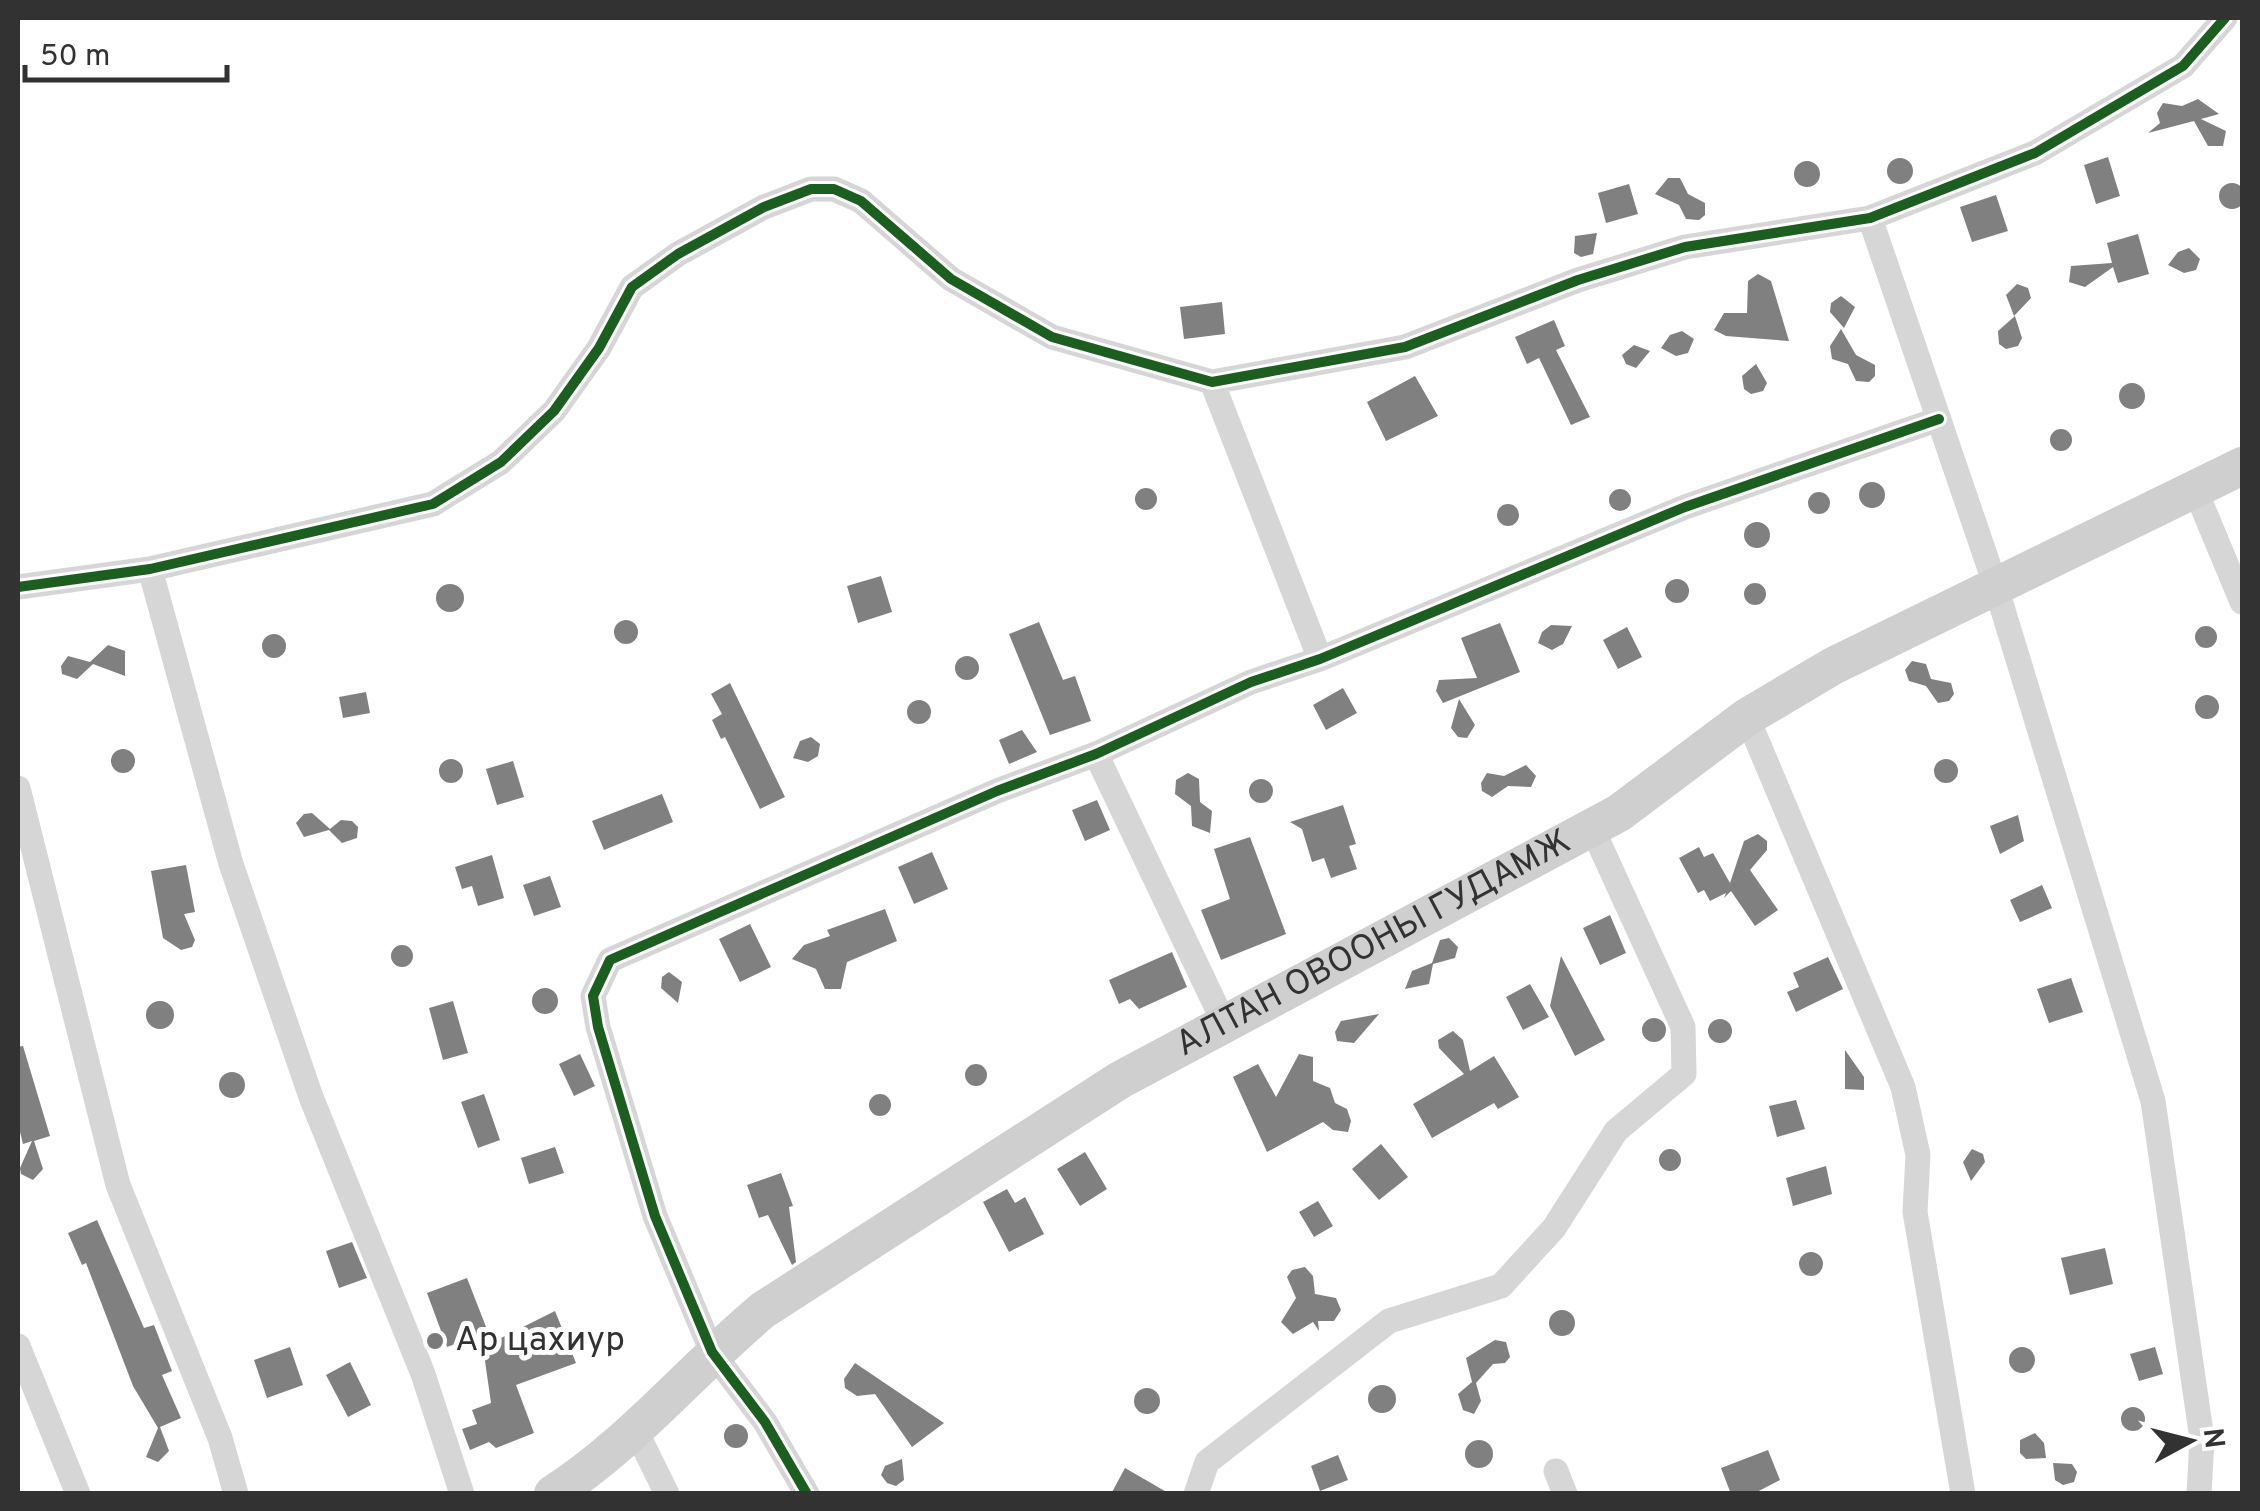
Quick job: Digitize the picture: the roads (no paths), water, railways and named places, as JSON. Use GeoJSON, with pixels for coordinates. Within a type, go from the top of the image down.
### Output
{"type":"FeatureCollection","features":[{"type":"Feature","properties":{"kind":"main road","name":"АЛТАН ОВООНЫ ГУДАМЖ"},"geometry":{"type":"LineString","coordinates":[[553,1494],[596,1466],[636,1431],[712,1352],[763,1310],[1120,1080],[1619,813],[1747,716],[1832,666],[2242,466]]}},
{"type":"Feature","properties":{"kind":"street"},"geometry":{"type":"LineString","coordinates":[[18,587],[150,569],[433,504],[501,462],[554,411],[599,348],[632,287],[678,254],[747,216],[784,197],[811,190],[834,189],[861,201],[951,279],[1052,337],[1212,382],[1405,347],[1578,280],[1684,246],[1870,218],[2035,153],[2183,66],[2226,18]]}},
{"type":"Feature","properties":{"kind":"street"},"geometry":{"type":"LineString","coordinates":[[1870,218],[1995,584],[2153,1100],[2202,1440],[2199,1494]]}},
{"type":"Feature","properties":{"kind":"street"},"geometry":{"type":"LineString","coordinates":[[1212,382],[1320,659]]}},
{"type":"Feature","properties":{"kind":"street"},"geometry":{"type":"LineString","coordinates":[[806,1494],[765,1422],[712,1352],[654,1216],[598,1027],[593,996],[610,960],[996,791],[1096,754],[1251,682],[1320,659],[1685,507],[1938,419]]}},
{"type":"Feature","properties":{"kind":"street"},"geometry":{"type":"LineString","coordinates":[[2195,489],[2242,602]]}},
{"type":"Feature","properties":{"kind":"street"},"geometry":{"type":"LineString","coordinates":[[150,569],[231,864],[311,1096],[424,1374],[462,1494]]}},
{"type":"Feature","properties":{"kind":"street"},"geometry":{"type":"LineString","coordinates":[[1747,716],[1903,1087],[1918,1155],[1916,1212],[1964,1494]]}},
{"type":"Feature","properties":{"kind":"street"},"geometry":{"type":"LineString","coordinates":[[1096,754],[1225,1025]]}},
{"type":"Feature","properties":{"kind":"street"},"geometry":{"type":"LineString","coordinates":[[18,788],[118,1185],[220,1438],[236,1494]]}},
{"type":"Feature","properties":{"kind":"street"},"geometry":{"type":"LineString","coordinates":[[1196,1494],[1207,1462],[1389,1321],[1501,1286],[1554,1228],[1616,1132],[1684,1074],[1684,1027],[1592,828]]}},
{"type":"Feature","properties":{"kind":"street"},"geometry":{"type":"LineString","coordinates":[[18,1346],[78,1494]]}},
{"type":"Feature","properties":{"kind":"street"},"geometry":{"type":"LineString","coordinates":[[636,1431],[667,1494]]}},
{"type":"Feature","properties":{"kind":"place","name":"Ар цахиур"},"geometry":{"type":"Point","coordinates":[435,1341]}}]}
